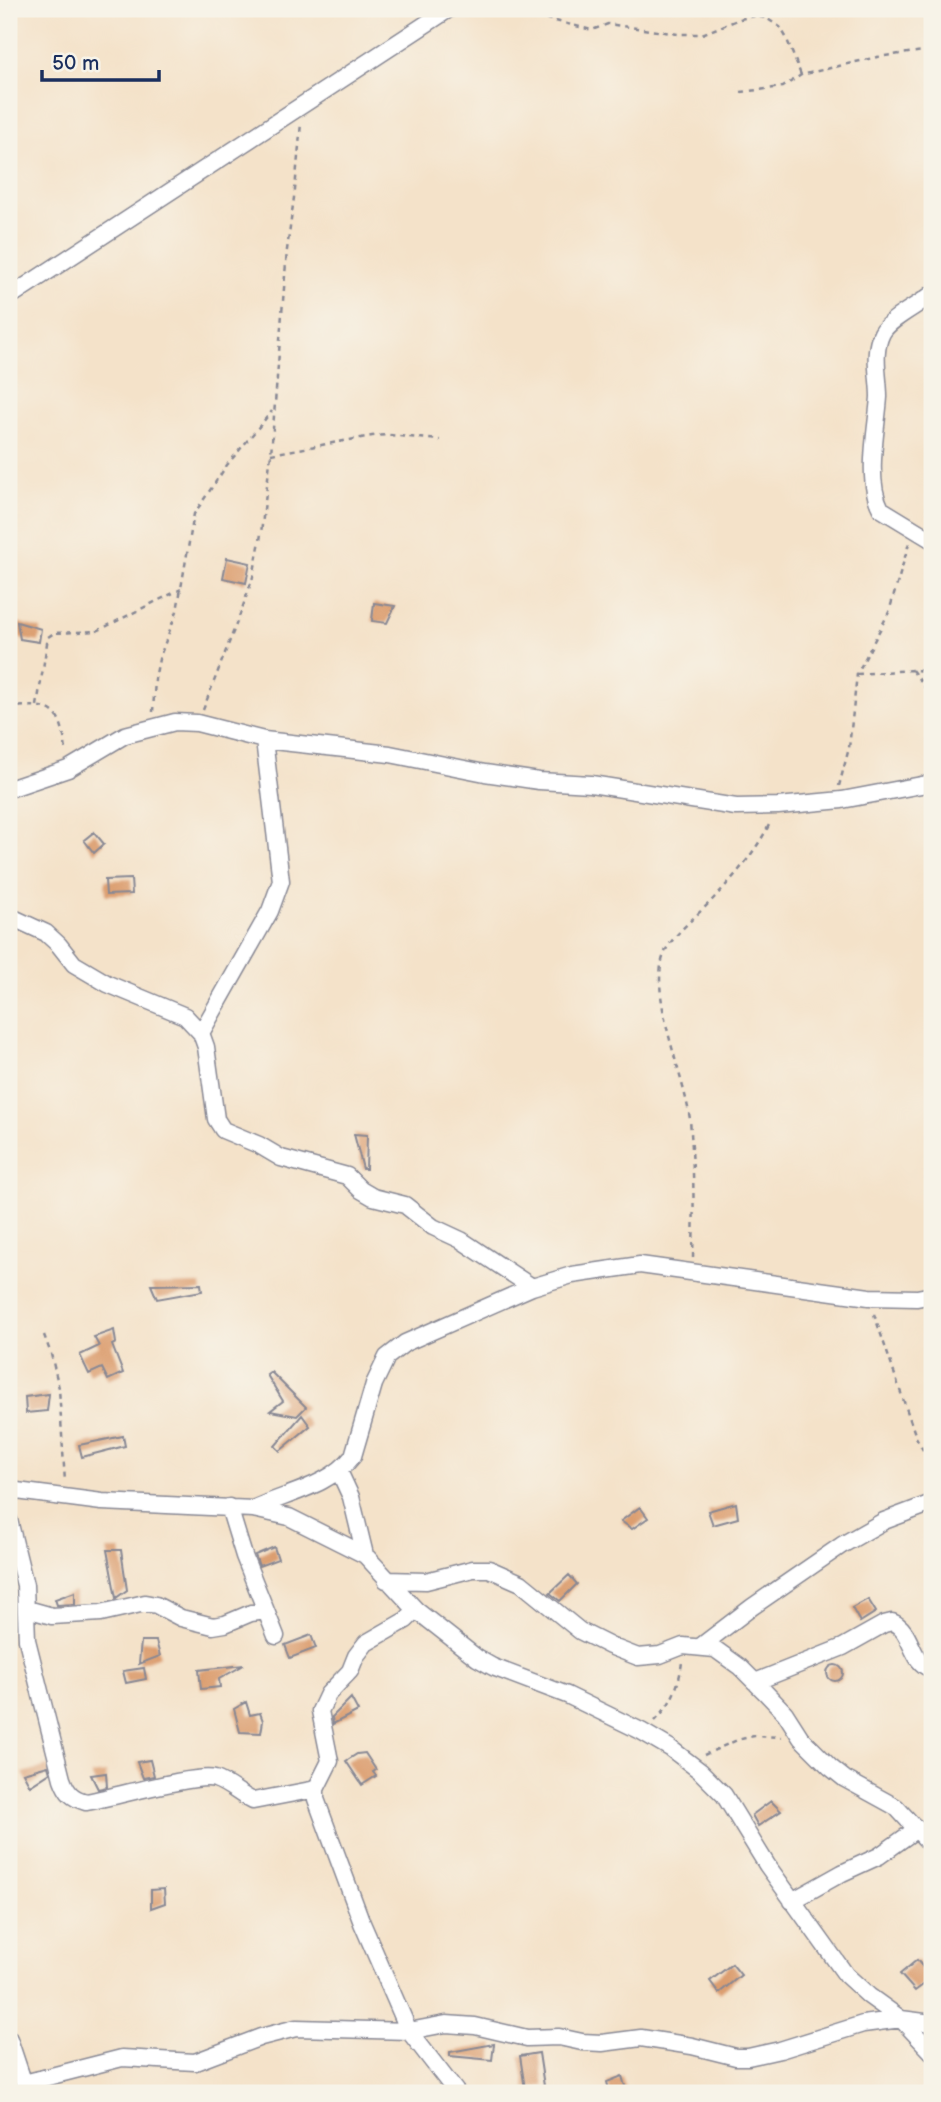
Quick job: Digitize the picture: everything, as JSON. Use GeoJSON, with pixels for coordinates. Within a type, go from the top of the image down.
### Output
{"type":"FeatureCollection","features":[{"type":"Feature","properties":{"kind":"street"},"geometry":{"type":"LineString","coordinates":[[9,297],[449,9]]}},
{"type":"Feature","properties":{"kind":"street"},"geometry":{"type":"LineString","coordinates":[[932,294],[891,321],[880,336],[877,349],[878,397],[873,440],[876,491],[881,509],[932,540]]}},
{"type":"Feature","properties":{"kind":"street"},"geometry":{"type":"LineString","coordinates":[[9,789],[68,769],[125,735],[175,722],[197,723],[264,740],[390,754],[485,773],[591,784],[736,807],[842,800],[932,783]]}},
{"type":"Feature","properties":{"kind":"street"},"geometry":{"type":"LineString","coordinates":[[201,1033],[270,911],[281,881],[264,740]]}},
{"type":"Feature","properties":{"kind":"street"},"geometry":{"type":"LineString","coordinates":[[9,916],[46,933],[74,964],[108,984],[185,1016],[201,1033],[206,1046],[216,1119],[223,1130],[281,1158],[347,1176],[373,1197],[405,1205],[433,1227],[461,1240],[532,1287]]}},
{"type":"Feature","properties":{"kind":"street"},"geometry":{"type":"LineString","coordinates":[[253,1509],[326,1481],[353,1456],[374,1384],[387,1357],[405,1343],[532,1287],[572,1275],[640,1265],[869,1297],[917,1298],[932,1295]]}},
{"type":"Feature","properties":{"kind":"street"},"geometry":{"type":"LineString","coordinates":[[339,1471],[351,1497],[365,1555]]}},
{"type":"Feature","properties":{"kind":"street"},"geometry":{"type":"LineString","coordinates":[[9,1490],[66,1499],[253,1509],[289,1517],[365,1555],[416,1610],[477,1658],[493,1667],[568,1695],[641,1731],[670,1748],[700,1771],[724,1795],[792,1901],[846,1975],[901,2019],[932,2052]]}},
{"type":"Feature","properties":{"kind":"street"},"geometry":{"type":"LineString","coordinates":[[701,1646],[842,1545],[884,1521],[932,1503]]}},
{"type":"Feature","properties":{"kind":"street"},"geometry":{"type":"LineString","coordinates":[[229,1507],[244,1556],[276,1636]]}},
{"type":"Feature","properties":{"kind":"street"},"geometry":{"type":"LineString","coordinates":[[9,1520],[25,1585],[27,1640],[32,1665],[65,1789],[74,1799],[94,1801],[205,1778],[214,1778],[253,1801],[316,1789]]}},
{"type":"Feature","properties":{"kind":"street"},"geometry":{"type":"LineString","coordinates":[[386,1580],[426,1581],[473,1569],[489,1569],[520,1583],[580,1631],[638,1657],[660,1655],[683,1646],[715,1649],[740,1667],[785,1713],[801,1738],[845,1779],[896,1807],[932,1846]]}},
{"type":"Feature","properties":{"kind":"street"},"geometry":{"type":"LineString","coordinates":[[27,1609],[52,1616],[101,1613],[145,1603],[181,1618],[213,1626],[225,1625],[251,1613],[266,1611]]}},
{"type":"Feature","properties":{"kind":"street"},"geometry":{"type":"LineString","coordinates":[[416,1610],[406,1620],[366,1643],[356,1656],[350,1671],[328,1694],[320,1711],[330,1761],[316,1789],[316,1799],[362,1923],[409,2031],[457,2093]]}},
{"type":"Feature","properties":{"kind":"street"},"geometry":{"type":"LineString","coordinates":[[755,1682],[831,1652],[892,1622],[902,1629],[922,1665],[932,1670]]}},
{"type":"Feature","properties":{"kind":"street"},"geometry":{"type":"LineString","coordinates":[[792,1901],[879,1856],[918,1828]]}},
{"type":"Feature","properties":{"kind":"street"},"geometry":{"type":"LineString","coordinates":[[9,2039],[26,2088],[122,2058],[195,2062],[261,2037],[296,2028],[409,2031],[456,2024],[527,2038],[559,2037],[602,2043],[641,2038],[748,2057],[863,2024],[901,2019],[932,2023]]}},
{"type":"Feature","properties":{"kind":"path"},"geometry":{"type":"LineString","coordinates":[[471,9],[489,9]]}},
{"type":"Feature","properties":{"kind":"path"},"geometry":{"type":"LineString","coordinates":[[507,9],[592,30],[608,24],[678,34],[702,34],[740,19],[755,16],[766,18],[780,27],[801,75]]}},
{"type":"Feature","properties":{"kind":"path"},"geometry":{"type":"LineString","coordinates":[[740,92],[783,87],[801,75],[877,57],[932,50]]}},
{"type":"Feature","properties":{"kind":"path"},"geometry":{"type":"LineString","coordinates":[[9,97],[9,122]]}},
{"type":"Feature","properties":{"kind":"path"},"geometry":{"type":"LineString","coordinates":[[197,723],[253,577],[260,541],[271,454],[286,250],[303,105]]}},
{"type":"Feature","properties":{"kind":"path"},"geometry":{"type":"LineString","coordinates":[[154,726],[155,679],[181,589],[190,534],[198,507],[227,465],[274,409]]}},
{"type":"Feature","properties":{"kind":"path"},"geometry":{"type":"LineString","coordinates":[[271,454],[372,436],[440,440]]}},
{"type":"Feature","properties":{"kind":"path"},"geometry":{"type":"LineString","coordinates":[[842,800],[839,785],[849,748],[857,674],[888,612],[913,530]]}},
{"type":"Feature","properties":{"kind":"path"},"geometry":{"type":"LineString","coordinates":[[37,706],[48,637],[54,633],[97,631],[181,589]]}},
{"type":"Feature","properties":{"kind":"path"},"geometry":{"type":"LineString","coordinates":[[912,670],[932,697]]}},
{"type":"Feature","properties":{"kind":"path"},"geometry":{"type":"LineString","coordinates":[[857,674],[932,671]]}},
{"type":"Feature","properties":{"kind":"path"},"geometry":{"type":"LineString","coordinates":[[9,707],[37,706],[59,716],[65,733],[68,769]]}},
{"type":"Feature","properties":{"kind":"path"},"geometry":{"type":"LineString","coordinates":[[692,1272],[694,1202],[689,1117],[663,1006],[661,963],[667,948],[715,897],[761,841],[778,806]]}},
{"type":"Feature","properties":{"kind":"path"},"geometry":{"type":"LineString","coordinates":[[869,1297],[916,1437],[932,1467]]}},
{"type":"Feature","properties":{"kind":"path"},"geometry":{"type":"LineString","coordinates":[[44,1335],[58,1388],[66,1499]]}},
{"type":"Feature","properties":{"kind":"path"},"geometry":{"type":"LineString","coordinates":[[641,1731],[665,1711],[677,1689],[683,1646]]}},
{"type":"Feature","properties":{"kind":"path"},"geometry":{"type":"LineString","coordinates":[[688,1763],[737,1740],[754,1736],[801,1738]]}},
{"type":"Feature","properties":{"kind":"building"},"geometry":{"type":"Polygon","coordinates":[[[227,558],[250,563],[246,583],[223,578],[227,558]]]}},
{"type":"Feature","properties":{"kind":"building"},"geometry":{"type":"Polygon","coordinates":[[[374,603],[395,606],[387,623],[372,621],[374,603]]]}},
{"type":"Feature","properties":{"kind":"building"},"geometry":{"type":"Polygon","coordinates":[[[17,622],[41,629],[39,642],[20,639],[17,622]]]}},
{"type":"Feature","properties":{"kind":"building"},"geometry":{"type":"Polygon","coordinates":[[[94,832],[104,844],[94,853],[84,840],[94,832]]]}},
{"type":"Feature","properties":{"kind":"building"},"geometry":{"type":"Polygon","coordinates":[[[131,879],[132,894],[106,895],[105,880],[131,879]]]}},
{"type":"Feature","properties":{"kind":"building"},"geometry":{"type":"Polygon","coordinates":[[[354,1134],[367,1135],[366,1169],[363,1169],[354,1134]]]}},
{"type":"Feature","properties":{"kind":"building"},"geometry":{"type":"Polygon","coordinates":[[[201,1284],[202,1291],[157,1299],[151,1285],[201,1284]]]}},
{"type":"Feature","properties":{"kind":"building"},"geometry":{"type":"Polygon","coordinates":[[[114,1330],[116,1343],[112,1345],[123,1373],[108,1380],[102,1368],[89,1374],[80,1355],[99,1346],[94,1337],[114,1330]]]}},
{"type":"Feature","properties":{"kind":"building"},"geometry":{"type":"Polygon","coordinates":[[[271,1372],[306,1407],[297,1416],[270,1411],[283,1401],[267,1375],[271,1372]]]}},
{"type":"Feature","properties":{"kind":"building"},"geometry":{"type":"Polygon","coordinates":[[[49,1394],[47,1411],[26,1413],[25,1397],[49,1394]]]}},
{"type":"Feature","properties":{"kind":"building"},"geometry":{"type":"Polygon","coordinates":[[[302,1415],[310,1426],[280,1451],[275,1446],[302,1415]]]}},
{"type":"Feature","properties":{"kind":"building"},"geometry":{"type":"Polygon","coordinates":[[[123,1436],[125,1446],[82,1457],[79,1445],[123,1436]]]}},
{"type":"Feature","properties":{"kind":"building"},"geometry":{"type":"Polygon","coordinates":[[[736,1503],[738,1518],[713,1525],[708,1511],[736,1503]]]}},
{"type":"Feature","properties":{"kind":"building"},"geometry":{"type":"Polygon","coordinates":[[[640,1507],[648,1518],[632,1529],[621,1521],[640,1507]]]}},
{"type":"Feature","properties":{"kind":"building"},"geometry":{"type":"Polygon","coordinates":[[[274,1547],[278,1559],[259,1566],[255,1555],[274,1547]]]}},
{"type":"Feature","properties":{"kind":"building"},"geometry":{"type":"Polygon","coordinates":[[[107,1550],[121,1550],[127,1590],[116,1598],[107,1550]]]}},
{"type":"Feature","properties":{"kind":"building"},"geometry":{"type":"Polygon","coordinates":[[[569,1575],[577,1584],[560,1601],[550,1593],[569,1575]]]}},
{"type":"Feature","properties":{"kind":"building"},"geometry":{"type":"Polygon","coordinates":[[[75,1592],[75,1604],[57,1605],[55,1599],[75,1592]]]}},
{"type":"Feature","properties":{"kind":"building"},"geometry":{"type":"Polygon","coordinates":[[[868,1599],[876,1612],[860,1622],[852,1608],[868,1599]]]}},
{"type":"Feature","properties":{"kind":"building"},"geometry":{"type":"Polygon","coordinates":[[[311,1635],[316,1648],[290,1658],[285,1645],[311,1635]]]}},
{"type":"Feature","properties":{"kind":"building"},"geometry":{"type":"Polygon","coordinates":[[[141,1641],[156,1641],[160,1656],[139,1664],[141,1641]]]}},
{"type":"Feature","properties":{"kind":"building"},"geometry":{"type":"Polygon","coordinates":[[[244,1665],[219,1679],[220,1687],[201,1689],[199,1670],[244,1665]]]}},
{"type":"Feature","properties":{"kind":"building"},"geometry":{"type":"Polygon","coordinates":[[[835,1665],[843,1673],[835,1681],[827,1673],[835,1665]]]}},
{"type":"Feature","properties":{"kind":"building"},"geometry":{"type":"Polygon","coordinates":[[[144,1668],[146,1679],[126,1683],[123,1671],[144,1668]]]}},
{"type":"Feature","properties":{"kind":"building"},"geometry":{"type":"Polygon","coordinates":[[[351,1698],[358,1711],[333,1724],[332,1717],[351,1698]]]}},
{"type":"Feature","properties":{"kind":"building"},"geometry":{"type":"Polygon","coordinates":[[[246,1702],[250,1715],[260,1713],[263,1721],[261,1733],[240,1732],[234,1709],[246,1702]]]}},
{"type":"Feature","properties":{"kind":"building"},"geometry":{"type":"Polygon","coordinates":[[[365,1753],[376,1770],[373,1772],[376,1776],[362,1785],[346,1761],[357,1754],[365,1753]]]}},
{"type":"Feature","properties":{"kind":"building"},"geometry":{"type":"Polygon","coordinates":[[[150,1760],[154,1776],[143,1778],[137,1762],[150,1760]]]}},
{"type":"Feature","properties":{"kind":"building"},"geometry":{"type":"Polygon","coordinates":[[[48,1766],[50,1773],[30,1786],[23,1773],[48,1766]]]}},
{"type":"Feature","properties":{"kind":"building"},"geometry":{"type":"Polygon","coordinates":[[[106,1773],[107,1787],[98,1789],[91,1775],[106,1773]]]}},
{"type":"Feature","properties":{"kind":"building"},"geometry":{"type":"Polygon","coordinates":[[[771,1801],[781,1811],[758,1826],[752,1815],[771,1801]]]}},
{"type":"Feature","properties":{"kind":"building"},"geometry":{"type":"Polygon","coordinates":[[[164,1889],[165,1903],[151,1908],[151,1890],[164,1889]]]}},
{"type":"Feature","properties":{"kind":"building"},"geometry":{"type":"Polygon","coordinates":[[[917,1960],[932,1978],[915,1991],[900,1974],[917,1960]]]}},
{"type":"Feature","properties":{"kind":"building"},"geometry":{"type":"Polygon","coordinates":[[[732,1964],[741,1975],[719,1993],[710,1981],[732,1964]]]}},
{"type":"Feature","properties":{"kind":"building"},"geometry":{"type":"Polygon","coordinates":[[[494,2044],[492,2060],[450,2056],[450,2052],[494,2044]]]}},
{"type":"Feature","properties":{"kind":"building"},"geometry":{"type":"Polygon","coordinates":[[[539,2053],[544,2086],[525,2089],[520,2056],[539,2053]]]}},
{"type":"Feature","properties":{"kind":"building"},"geometry":{"type":"Polygon","coordinates":[[[622,2076],[627,2093],[610,2093],[607,2082],[622,2076]]]}}]}
